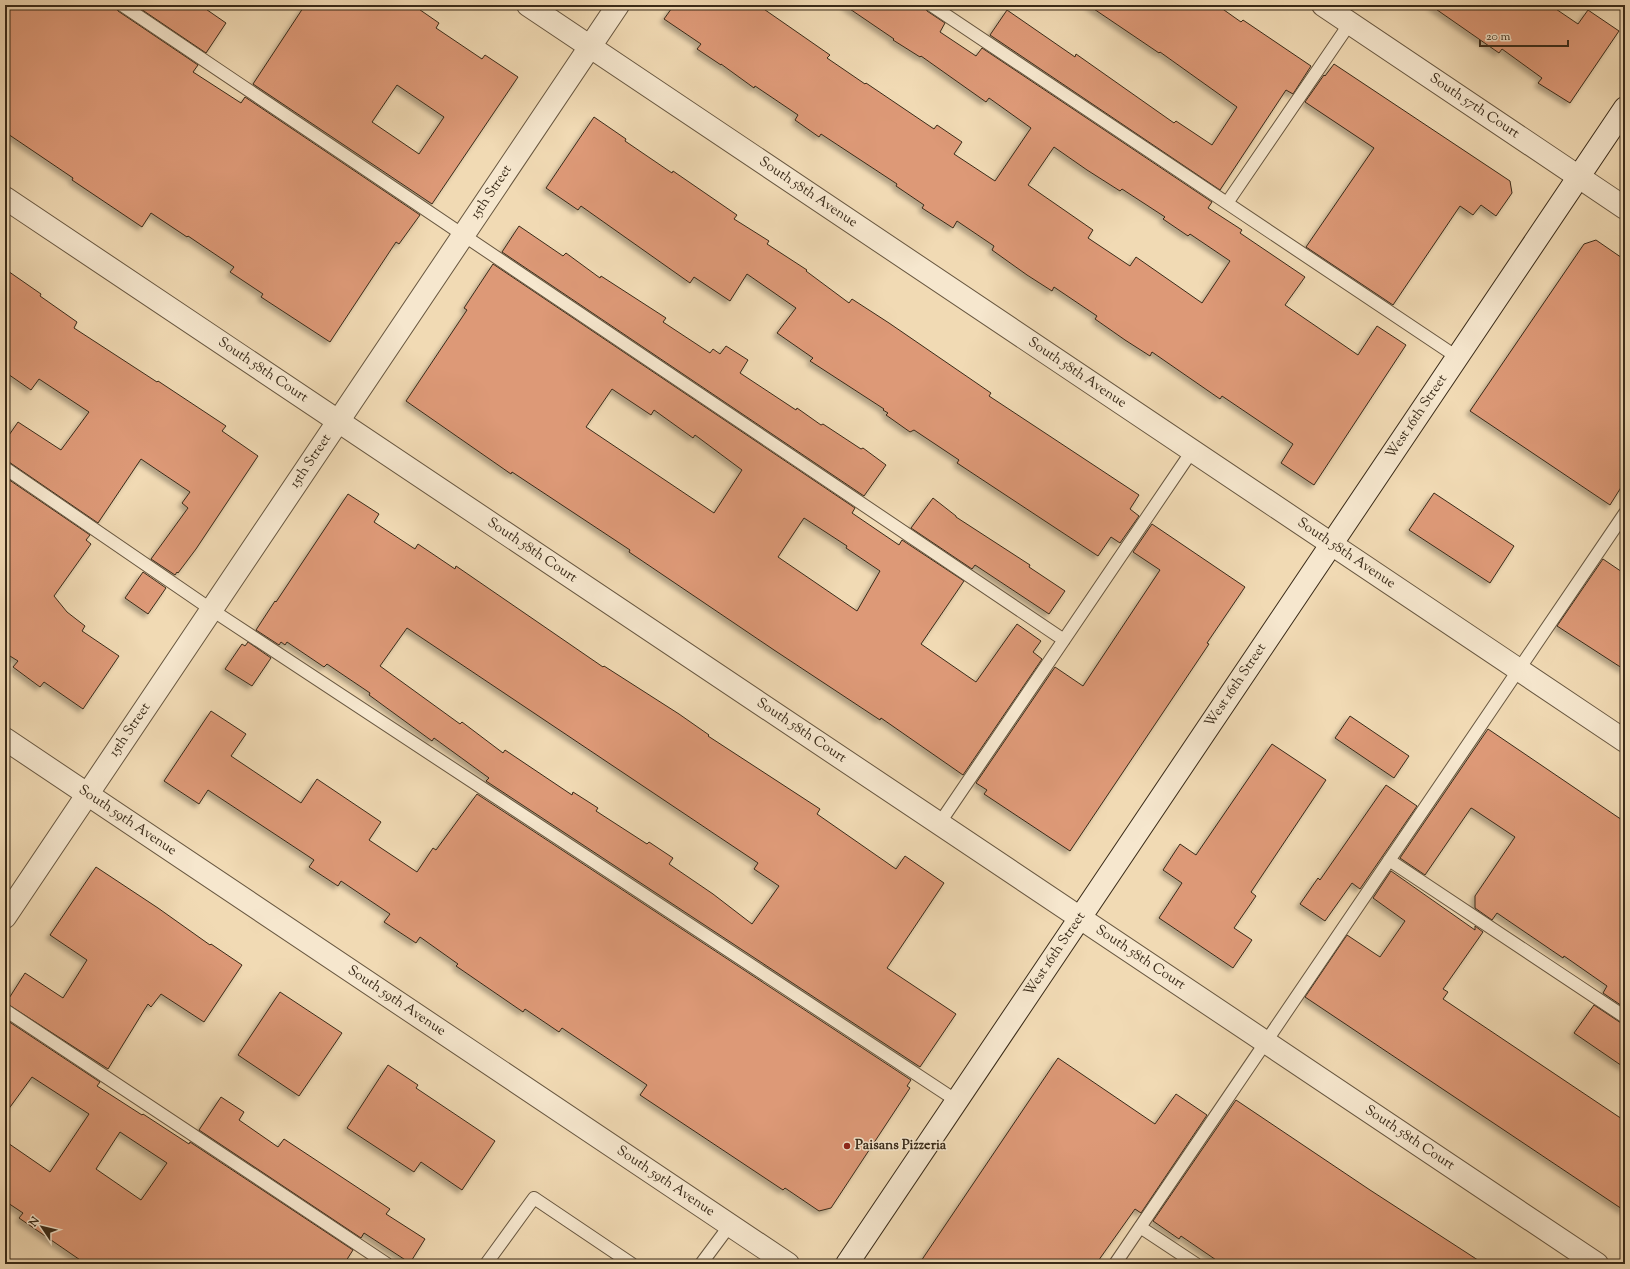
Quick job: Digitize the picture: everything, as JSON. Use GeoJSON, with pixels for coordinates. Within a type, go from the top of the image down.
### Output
{"type":"FeatureCollection","features":[{"type":"Feature","properties":{"kind":"street","name":"South 58th Avenue"},"geometry":{"type":"LineString","coordinates":[[528,5],[1625,741]]}},
{"type":"Feature","properties":{"kind":"street","name":"15th Street"},"geometry":{"type":"LineString","coordinates":[[5,918],[618,5]]}},
{"type":"Feature","properties":{"kind":"street","name":"South 57th Court"},"geometry":{"type":"LineString","coordinates":[[1323,5],[1625,208]]}},
{"type":"Feature","properties":{"kind":"street","name":"West 16th Street"},"geometry":{"type":"LineString","coordinates":[[847,1264],[1625,108]]}},
{"type":"Feature","properties":{"kind":"street","name":"South 58th Court"},"geometry":{"type":"LineString","coordinates":[[5,198],[1597,1264]]}},
{"type":"Feature","properties":{"kind":"street","name":"South 59th Avenue"},"geometry":{"type":"LineString","coordinates":[[5,739],[788,1264]]}},
{"type":"Feature","properties":{"kind":"lane"},"geometry":{"type":"LineString","coordinates":[[122,5],[1064,640]]}},
{"type":"Feature","properties":{"kind":"lane"},"geometry":{"type":"LineString","coordinates":[[931,5],[1457,357]]}},
{"type":"Feature","properties":{"kind":"lane"},"geometry":{"type":"LineString","coordinates":[[1227,203],[1350,23]]}},
{"type":"Feature","properties":{"kind":"lane"},"geometry":{"type":"LineString","coordinates":[[939,824],[1192,451]]}},
{"type":"Feature","properties":{"kind":"lane"},"geometry":{"type":"LineString","coordinates":[[5,468],[212,610],[957,1101]]}},
{"type":"Feature","properties":{"kind":"lane"},"geometry":{"type":"LineString","coordinates":[[1114,1264],[1625,513]]}},
{"type":"Feature","properties":{"kind":"lane"},"geometry":{"type":"LineString","coordinates":[[1389,860],[1625,1017]]}},
{"type":"Feature","properties":{"kind":"lane"},"geometry":{"type":"LineString","coordinates":[[5,1010],[387,1264]]}},
{"type":"Feature","properties":{"kind":"lane"},"geometry":{"type":"LineString","coordinates":[[486,1264],[534,1198],[632,1264]]}},
{"type":"Feature","properties":{"kind":"lane"},"geometry":{"type":"LineString","coordinates":[[701,1264],[730,1225]]}},
{"type":"Feature","properties":{"kind":"lane"},"geometry":{"type":"LineString","coordinates":[[1140,1226],[1196,1264]]}},
{"type":"Feature","properties":{"kind":"building"},"geometry":{"type":"Polygon","coordinates":[[[5,5],[115,5],[118,11],[198,65],[193,72],[241,103],[245,97],[420,215],[399,244],[396,242],[330,342],[261,297],[263,294],[230,272],[234,267],[188,236],[187,237],[151,213],[142,227],[72,180],[73,178],[5,132],[5,5]]]}},
{"type":"Feature","properties":{"kind":"building"},"geometry":{"type":"Polygon","coordinates":[[[135,5],[200,5],[226,23],[206,53],[135,5]]]}},
{"type":"Feature","properties":{"kind":"building"},"geometry":{"type":"Polygon","coordinates":[[[305,5],[413,5],[439,23],[436,28],[482,59],[485,55],[518,77],[432,204],[253,84],[305,5]],[[397,85],[372,122],[419,154],[444,117],[397,85]]]}},
{"type":"Feature","properties":{"kind":"building"},"geometry":{"type":"Polygon","coordinates":[[[674,5],[758,5],[830,55],[827,58],[865,84],[866,83],[934,129],[937,125],[962,142],[954,154],[995,181],[1031,128],[989,98],[986,102],[921,56],[920,57],[893,40],[894,39],[844,5],[924,5],[927,11],[945,23],[940,32],[976,56],[982,48],[1212,202],[1208,208],[1242,230],[1240,233],[1305,277],[1285,305],[1358,355],[1377,326],[1406,345],[1314,485],[1281,463],[1293,444],[1222,396],[1220,399],[1152,352],[1150,356],[1125,340],[1095,319],[1097,316],[1054,287],[1052,291],[1027,275],[992,250],[994,246],[957,221],[953,228],[922,208],[924,205],[896,186],[897,184],[821,134],[819,137],[795,120],[798,115],[755,86],[754,88],[697,49],[701,44],[664,19],[674,5]],[[1054,147],[1028,185],[1093,230],[1088,238],[1130,266],[1136,257],[1202,303],[1230,261],[1190,234],[1188,236],[1163,219],[1165,217],[1122,189],[1120,191],[1054,147]]]}},
{"type":"Feature","properties":{"kind":"building"},"geometry":{"type":"Polygon","coordinates":[[[1088,5],[1217,5],[1241,22],[1243,20],[1311,66],[1293,94],[1286,90],[1220,190],[990,35],[1007,10],[1075,57],[1076,54],[1174,123],[1176,121],[1212,145],[1237,107],[1160,52],[1159,53],[1088,5]]]}},
{"type":"Feature","properties":{"kind":"building"},"geometry":{"type":"Polygon","coordinates":[[[1430,5],[1550,5],[1578,24],[1588,10],[1619,31],[1570,103],[1538,83],[1542,78],[1502,49],[1499,53],[1430,5]]]}},
{"type":"Feature","properties":{"kind":"building"},"geometry":{"type":"Polygon","coordinates":[[[1334,64],[1510,181],[1512,193],[1496,216],[1481,205],[1473,215],[1460,206],[1393,305],[1306,247],[1374,148],[1305,102],[1324,75],[1325,76],[1334,64]]]}},
{"type":"Feature","properties":{"kind":"building"},"geometry":{"type":"Polygon","coordinates":[[[594,117],[626,139],[625,141],[672,173],[673,171],[737,215],[734,219],[769,241],[767,244],[807,270],[806,271],[849,303],[852,299],[889,323],[991,393],[989,396],[1139,495],[1130,509],[1139,516],[1120,543],[1111,537],[1098,556],[957,463],[959,460],[914,430],[910,432],[886,415],[888,413],[883,410],[884,409],[810,361],[813,358],[777,333],[796,308],[747,274],[730,301],[694,277],[690,283],[581,206],[578,210],[546,188],[594,117]]]}},
{"type":"Feature","properties":{"kind":"building"},"geometry":{"type":"Polygon","coordinates":[[[519,226],[563,256],[566,253],[600,278],[601,276],[666,318],[663,322],[710,353],[713,349],[720,354],[726,346],[748,360],[740,373],[796,410],[797,408],[821,425],[823,424],[861,449],[863,448],[886,465],[864,496],[502,252],[519,226]]]}},
{"type":"Feature","properties":{"kind":"building"},"geometry":{"type":"Polygon","coordinates":[[[1596,240],[1625,260],[1625,481],[1610,505],[1470,411],[1584,244],[1596,240]]]}},
{"type":"Feature","properties":{"kind":"building"},"geometry":{"type":"Polygon","coordinates":[[[493,264],[855,508],[852,513],[899,545],[902,540],[964,581],[921,644],[976,682],[1017,624],[1041,641],[1033,652],[1042,659],[963,775],[881,718],[880,720],[774,650],[629,552],[630,550],[512,472],[511,474],[406,401],[467,310],[464,308],[493,264]],[[612,389],[586,427],[714,513],[742,470],[695,435],[693,438],[654,410],[651,415],[612,389]],[[804,518],[778,557],[857,611],[880,571],[846,548],[847,546],[804,518]]]}},
{"type":"Feature","properties":{"kind":"building"},"geometry":{"type":"Polygon","coordinates":[[[5,269],[41,294],[40,296],[77,322],[74,328],[226,426],[222,431],[258,456],[196,549],[175,575],[151,559],[188,508],[182,503],[190,492],[141,459],[98,523],[9,462],[5,461],[5,441],[18,422],[61,450],[89,412],[39,379],[31,390],[5,372],[5,269]]]}},
{"type":"Feature","properties":{"kind":"building"},"geometry":{"type":"Polygon","coordinates":[[[5,477],[90,535],[86,540],[91,544],[54,596],[67,612],[85,626],[82,631],[119,656],[83,709],[44,682],[40,687],[13,667],[18,661],[5,653],[5,477]]]}},
{"type":"Feature","properties":{"kind":"building"},"geometry":{"type":"Polygon","coordinates":[[[1434,493],[1514,546],[1490,583],[1409,530],[1434,493]]]}},
{"type":"Feature","properties":{"kind":"building"},"geometry":{"type":"Polygon","coordinates":[[[348,494],[379,514],[374,522],[415,549],[418,544],[455,569],[456,566],[603,667],[604,666],[679,714],[709,735],[708,736],[820,809],[817,814],[896,869],[905,856],[944,883],[887,968],[956,1014],[920,1067],[486,781],[489,778],[434,738],[432,741],[369,695],[370,693],[327,664],[324,667],[287,642],[285,645],[281,642],[279,645],[256,630],[275,601],[276,602],[348,494]],[[407,628],[380,666],[460,724],[462,722],[503,753],[505,750],[572,795],[573,792],[598,808],[596,811],[647,844],[649,842],[673,858],[669,864],[713,894],[752,924],[779,886],[754,869],[758,863],[407,628]]]}},
{"type":"Feature","properties":{"kind":"building"},"geometry":{"type":"Polygon","coordinates":[[[933,498],[956,517],[1030,565],[1029,567],[1065,591],[1049,614],[975,565],[972,569],[911,528],[933,498]]]}},
{"type":"Feature","properties":{"kind":"building"},"geometry":{"type":"Polygon","coordinates":[[[1152,524],[1245,587],[1207,643],[1209,644],[1070,851],[984,794],[987,790],[976,783],[1055,667],[1083,686],[1160,570],[1133,552],[1152,524]]]}},
{"type":"Feature","properties":{"kind":"building"},"geometry":{"type":"Polygon","coordinates":[[[1603,559],[1625,574],[1625,670],[1557,626],[1603,559]]]}},
{"type":"Feature","properties":{"kind":"building"},"geometry":{"type":"Polygon","coordinates":[[[143,572],[166,588],[148,614],[125,598],[143,572]]]}},
{"type":"Feature","properties":{"kind":"building"},"geometry":{"type":"Polygon","coordinates":[[[248,642],[271,658],[252,686],[225,669],[242,644],[245,646],[248,642]]]}},
{"type":"Feature","properties":{"kind":"building"},"geometry":{"type":"Polygon","coordinates":[[[211,711],[246,734],[231,756],[301,803],[317,779],[381,822],[369,840],[417,872],[433,848],[436,850],[477,794],[911,1080],[907,1086],[910,1088],[831,1208],[819,1211],[785,1188],[783,1190],[640,1095],[647,1085],[562,1028],[559,1032],[525,1009],[523,1012],[456,966],[458,964],[420,937],[416,943],[384,922],[390,914],[341,881],[338,886],[309,867],[314,860],[208,790],[199,804],[164,781],[211,711]]]}},
{"type":"Feature","properties":{"kind":"building"},"geometry":{"type":"Polygon","coordinates":[[[1350,716],[1409,756],[1394,778],[1335,738],[1350,716]]]}},
{"type":"Feature","properties":{"kind":"building"},"geometry":{"type":"Polygon","coordinates":[[[1488,729],[1625,822],[1625,1008],[1603,993],[1607,986],[1564,956],[1563,958],[1497,913],[1492,920],[1475,908],[1475,896],[1515,837],[1473,809],[1471,808],[1425,875],[1400,858],[1488,729]]]}},
{"type":"Feature","properties":{"kind":"building"},"geometry":{"type":"Polygon","coordinates":[[[1272,744],[1326,780],[1251,892],[1256,896],[1234,928],[1252,940],[1233,968],[1159,918],[1182,883],[1163,870],[1180,844],[1196,855],[1272,744]]]}},
{"type":"Feature","properties":{"kind":"building"},"geometry":{"type":"Polygon","coordinates":[[[1386,785],[1417,806],[1360,889],[1352,883],[1325,921],[1300,904],[1318,878],[1320,880],[1386,785]]]}},
{"type":"Feature","properties":{"kind":"building"},"geometry":{"type":"Polygon","coordinates":[[[96,867],[210,945],[211,944],[242,965],[204,1022],[161,994],[151,1007],[148,1004],[108,1069],[6,1003],[25,973],[63,998],[87,960],[50,935],[96,867]]]}},
{"type":"Feature","properties":{"kind":"building"},"geometry":{"type":"Polygon","coordinates":[[[1391,871],[1475,930],[1475,926],[1483,932],[1443,989],[1448,992],[1443,999],[1625,1121],[1625,1211],[1305,997],[1347,935],[1380,957],[1405,921],[1373,898],[1391,871]]]}},
{"type":"Feature","properties":{"kind":"building"},"geometry":{"type":"Polygon","coordinates":[[[280,992],[342,1033],[299,1096],[238,1055],[280,992]]]}},
{"type":"Feature","properties":{"kind":"building"},"geometry":{"type":"Polygon","coordinates":[[[1594,1005],[1621,1023],[1625,1024],[1625,1068],[1574,1033],[1594,1005]]]}},
{"type":"Feature","properties":{"kind":"building"},"geometry":{"type":"Polygon","coordinates":[[[5,1019],[100,1082],[97,1086],[189,1144],[190,1142],[353,1250],[344,1264],[86,1264],[19,1218],[23,1213],[5,1201],[5,1141],[50,1172],[89,1114],[32,1077],[5,1114],[5,1019]],[[120,1132],[96,1169],[141,1200],[167,1163],[120,1132]]]}},
{"type":"Feature","properties":{"kind":"building"},"geometry":{"type":"Polygon","coordinates":[[[1058,1058],[1155,1124],[1176,1094],[1207,1115],[1141,1213],[1135,1209],[1096,1264],[919,1264],[1058,1058]]]}},
{"type":"Feature","properties":{"kind":"building"},"geometry":{"type":"Polygon","coordinates":[[[388,1065],[418,1085],[416,1088],[495,1141],[462,1190],[421,1162],[414,1172],[347,1128],[388,1065]]]}},
{"type":"Feature","properties":{"kind":"building"},"geometry":{"type":"Polygon","coordinates":[[[221,1097],[244,1112],[239,1120],[278,1147],[284,1139],[390,1209],[386,1214],[425,1239],[410,1263],[364,1233],[361,1238],[199,1130],[221,1097]]]}},
{"type":"Feature","properties":{"kind":"building"},"geometry":{"type":"Polygon","coordinates":[[[1236,1100],[1484,1264],[1222,1264],[1181,1236],[1179,1239],[1153,1221],[1236,1100]]]}},
{"type":"Feature","properties":{"kind":"place","name":"Paisans Pizzeria"},"geometry":{"type":"Point","coordinates":[847,1146]}}]}
